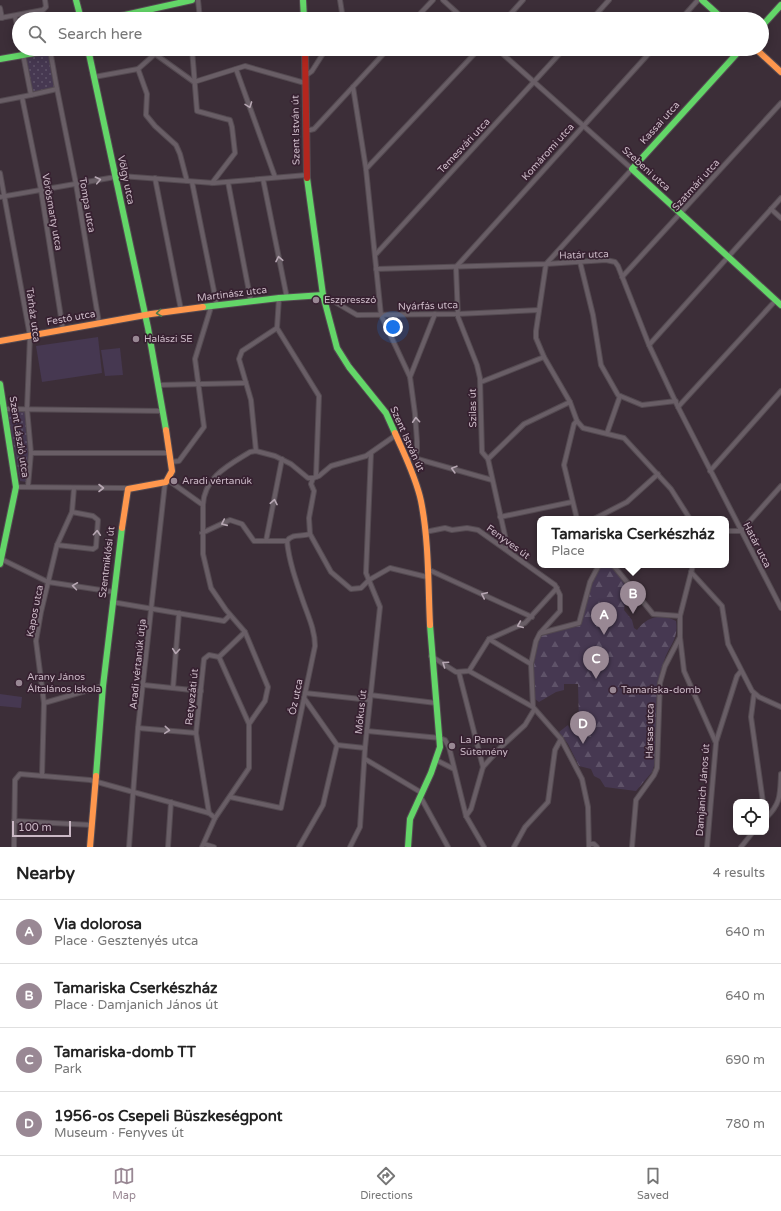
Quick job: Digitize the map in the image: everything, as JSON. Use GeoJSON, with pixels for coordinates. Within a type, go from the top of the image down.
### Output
{"type":"FeatureCollection","features":[{"type":"Feature","properties":{"kind":"street"},"geometry":{"type":"LineString","coordinates":[[34,12],[43,10],[46,6],[45,0]]}},
{"type":"Feature","properties":{"kind":"street"},"geometry":{"type":"LineString","coordinates":[[76,0],[79,12]]}},
{"type":"Feature","properties":{"kind":"street"},"geometry":{"type":"LineString","coordinates":[[136,12],[192,0]]}},
{"type":"Feature","properties":{"kind":"street"},"geometry":{"type":"LineString","coordinates":[[198,0],[199,12]]}},
{"type":"Feature","properties":{"kind":"street"},"geometry":{"type":"LineString","coordinates":[[304,0],[304,12]]}},
{"type":"Feature","properties":{"kind":"street"},"geometry":{"type":"LineString","coordinates":[[340,0],[342,12]]}},
{"type":"Feature","properties":{"kind":"street"},"geometry":{"type":"LineString","coordinates":[[422,12],[433,0]]}},
{"type":"Feature","properties":{"kind":"street"},"geometry":{"type":"LineString","coordinates":[[443,0],[456,12]]}},
{"type":"Feature","properties":{"kind":"street"},"geometry":{"type":"LineString","coordinates":[[512,12],[522,0]]}},
{"type":"Feature","properties":{"kind":"street"},"geometry":{"type":"LineString","coordinates":[[598,12],[609,0]]}},
{"type":"Feature","properties":{"kind":"street"},"geometry":{"type":"LineString","coordinates":[[687,12],[698,0]]}},
{"type":"Feature","properties":{"kind":"street"},"geometry":{"type":"LineString","coordinates":[[702,0],[715,12]]}},
{"type":"Feature","properties":{"kind":"street"},"geometry":{"type":"LineString","coordinates":[[769,18],[781,5]]}},
{"type":"Feature","properties":{"kind":"street"},"geometry":{"type":"LineString","coordinates":[[0,8],[1,18],[12,16]]}},
{"type":"Feature","properties":{"kind":"street"},"geometry":{"type":"LineString","coordinates":[[152,8],[152,12]]}},
{"type":"Feature","properties":{"kind":"street"},"geometry":{"type":"LineString","coordinates":[[0,60],[12,56]]}},
{"type":"Feature","properties":{"kind":"street"},"geometry":{"type":"LineString","coordinates":[[23,56],[31,95]]}},
{"type":"Feature","properties":{"kind":"street","name":"Tompa utca"},"geometry":{"type":"LineString","coordinates":[[51,56],[76,184],[99,323]]}},
{"type":"Feature","properties":{"kind":"street","name":"Völgy utca"},"geometry":{"type":"LineString","coordinates":[[90,56],[145,315]]}},
{"type":"Feature","properties":{"kind":"street"},"geometry":{"type":"LineString","coordinates":[[94,77],[138,69],[150,56]]}},
{"type":"Feature","properties":{"kind":"street"},"geometry":{"type":"LineString","coordinates":[[161,56],[194,82]]}},
{"type":"Feature","properties":{"kind":"street"},"geometry":{"type":"LineString","coordinates":[[192,56],[197,111],[230,120],[232,127],[235,153],[212,183]]}},
{"type":"Feature","properties":{"kind":"street","name":"Szent István út"},"geometry":{"type":"LineString","coordinates":[[305,56],[307,174],[323,295],[337,348],[349,367],[381,405],[396,435],[421,500],[425,532],[431,656],[440,738],[438,761],[430,780],[410,816],[407,825],[408,847]]}},
{"type":"Feature","properties":{"kind":"street"},"geometry":{"type":"LineString","coordinates":[[194,82],[245,66],[305,80],[322,56]]}},
{"type":"Feature","properties":{"kind":"street"},"geometry":{"type":"LineString","coordinates":[[306,131],[314,129],[382,56]]}},
{"type":"Feature","properties":{"kind":"street"},"geometry":{"type":"LineString","coordinates":[[366,169],[472,56]]}},
{"type":"Feature","properties":{"kind":"street","name":"Szebeni utca"},"geometry":{"type":"LineString","coordinates":[[505,56],[632,169],[781,305]]}},
{"type":"Feature","properties":{"kind":"street","name":"Temesvári utca"},"geometry":{"type":"LineString","coordinates":[[376,254],[558,56]]}},
{"type":"Feature","properties":{"kind":"street","name":"Komáromi utca"},"geometry":{"type":"LineString","coordinates":[[456,267],[647,56]]}},
{"type":"Feature","properties":{"kind":"street","name":"Kassai utca"},"geometry":{"type":"LineString","coordinates":[[546,264],[735,56]]}},
{"type":"Feature","properties":{"kind":"street"},"geometry":{"type":"LineString","coordinates":[[764,56],[781,72]]}},
{"type":"Feature","properties":{"kind":"street"},"geometry":{"type":"LineString","coordinates":[[138,69],[148,94],[146,115],[155,126],[176,145],[190,182],[214,306],[195,359],[204,427],[179,461],[171,462]]}},
{"type":"Feature","properties":{"kind":"street"},"geometry":{"type":"LineString","coordinates":[[236,69],[275,178]]}},
{"type":"Feature","properties":{"kind":"street"},"geometry":{"type":"LineString","coordinates":[[353,87],[366,169],[376,254],[376,269],[381,316],[410,377],[417,441],[417,451],[414,458]]}},
{"type":"Feature","properties":{"kind":"street"},"geometry":{"type":"LineString","coordinates":[[0,101],[57,89]]}},
{"type":"Feature","properties":{"kind":"street","name":"Vörösmarty utca"},"geometry":{"type":"LineString","coordinates":[[22,97],[40,190],[63,330]]}},
{"type":"Feature","properties":{"kind":"street","name":"Szatmári utca"},"geometry":{"type":"LineString","coordinates":[[622,277],[781,103]]}},
{"type":"Feature","properties":{"kind":"street","name":"Tárház utca"},"geometry":{"type":"LineString","coordinates":[[0,173],[2,197],[30,336],[28,409],[31,453],[28,486]]}},
{"type":"Feature","properties":{"kind":"street"},"geometry":{"type":"LineString","coordinates":[[2,197],[115,176],[212,183],[307,174]]}},
{"type":"Feature","properties":{"kind":"street"},"geometry":{"type":"LineString","coordinates":[[156,178],[181,310]]}},
{"type":"Feature","properties":{"kind":"street"},"geometry":{"type":"LineString","coordinates":[[263,179],[287,298]]}},
{"type":"Feature","properties":{"kind":"street"},"geometry":{"type":"LineString","coordinates":[[228,182],[251,302]]}},
{"type":"Feature","properties":{"kind":"street"},"geometry":{"type":"LineString","coordinates":[[649,344],[781,198]]}},
{"type":"Feature","properties":{"kind":"street"},"geometry":{"type":"LineString","coordinates":[[771,209],[781,218]]}},
{"type":"Feature","properties":{"kind":"street","name":"Határ utca"},"geometry":{"type":"LineString","coordinates":[[376,269],[546,264],[610,260],[618,266],[649,344],[678,407],[781,608]]}},
{"type":"Feature","properties":{"kind":"street"},"geometry":{"type":"LineString","coordinates":[[580,262],[593,315],[601,365],[620,396],[642,405],[676,401]]}},
{"type":"Feature","properties":{"kind":"street"},"geometry":{"type":"LineString","coordinates":[[546,264],[536,338],[544,357],[570,402],[577,421],[583,428],[624,438],[671,489],[688,516]]}},
{"type":"Feature","properties":{"kind":"street","name":"Szilas út"},"geometry":{"type":"LineString","coordinates":[[456,267],[458,314],[477,365],[481,382],[482,452],[488,459],[500,517],[508,546],[505,549]]}},
{"type":"Feature","properties":{"kind":"street","name":"Martinász utca"},"geometry":{"type":"LineString","coordinates":[[145,315],[280,298],[323,295]]}},
{"type":"Feature","properties":{"kind":"street","name":"Nyárfás utca"},"geometry":{"type":"LineString","coordinates":[[323,295],[330,301],[357,315],[381,316],[458,314],[539,310]]}},
{"type":"Feature","properties":{"kind":"street"},"geometry":{"type":"LineString","coordinates":[[280,298],[277,328],[319,396],[314,478],[311,484],[314,489],[309,518],[310,534],[332,572],[351,589],[361,588],[369,580],[390,568],[427,577]]}},
{"type":"Feature","properties":{"kind":"street"},"geometry":{"type":"LineString","coordinates":[[678,407],[776,300]]}},
{"type":"Feature","properties":{"kind":"street"},"geometry":{"type":"LineString","coordinates":[[410,377],[435,314]]}},
{"type":"Feature","properties":{"kind":"street"},"geometry":{"type":"LineString","coordinates":[[145,315],[159,385],[170,453],[172,470],[167,481]]}},
{"type":"Feature","properties":{"kind":"street","name":"Festő utca"},"geometry":{"type":"LineString","coordinates":[[0,341],[145,315]]}},
{"type":"Feature","properties":{"kind":"street"},"geometry":{"type":"LineString","coordinates":[[256,451],[252,406],[239,356],[242,352],[277,328]]}},
{"type":"Feature","properties":{"kind":"street"},"geometry":{"type":"LineString","coordinates":[[481,382],[544,357]]}},
{"type":"Feature","properties":{"kind":"street"},"geometry":{"type":"LineString","coordinates":[[159,385],[246,383]]}},
{"type":"Feature","properties":{"kind":"street","name":"Szent László utca"},"geometry":{"type":"LineString","coordinates":[[0,384],[4,409],[3,426],[16,487],[0,560]]}},
{"type":"Feature","properties":{"kind":"street"},"geometry":{"type":"LineString","coordinates":[[710,470],[781,391]]}},
{"type":"Feature","properties":{"kind":"street"},"geometry":{"type":"LineString","coordinates":[[607,433],[620,396]]}},
{"type":"Feature","properties":{"kind":"street"},"geometry":{"type":"LineString","coordinates":[[488,459],[524,424],[570,402]]}},
{"type":"Feature","properties":{"kind":"street"},"geometry":{"type":"LineString","coordinates":[[4,409],[163,411]]}},
{"type":"Feature","properties":{"kind":"street"},"geometry":{"type":"LineString","coordinates":[[576,516],[564,465],[574,424],[577,421]]}},
{"type":"Feature","properties":{"kind":"street"},"geometry":{"type":"LineString","coordinates":[[249,724],[265,701],[268,687],[245,632],[230,615],[211,588],[203,554],[202,533],[204,492],[215,476],[250,452],[256,451],[282,459],[299,469],[308,478],[314,478],[331,466],[371,453],[396,435]]}},
{"type":"Feature","properties":{"kind":"street"},"geometry":{"type":"LineString","coordinates":[[31,453],[170,453]]}},
{"type":"Feature","properties":{"kind":"street","name":"Mókus út"},"geometry":{"type":"LineString","coordinates":[[350,847],[360,827],[365,748],[380,607],[366,573],[371,453]]}},
{"type":"Feature","properties":{"kind":"street"},"geometry":{"type":"LineString","coordinates":[[406,460],[414,458],[492,480]]}},
{"type":"Feature","properties":{"kind":"street"},"geometry":{"type":"LineString","coordinates":[[266,541],[282,459]]}},
{"type":"Feature","properties":{"kind":"street"},"geometry":{"type":"LineString","coordinates":[[600,516],[627,502],[658,474]]}},
{"type":"Feature","properties":{"kind":"street"},"geometry":{"type":"LineString","coordinates":[[16,487],[28,486],[128,489],[167,481],[203,505]]}},
{"type":"Feature","properties":{"kind":"street","name":"Aradi vértanúk útja"},"geometry":{"type":"LineString","coordinates":[[129,847],[138,728],[167,481]]}},
{"type":"Feature","properties":{"kind":"street"},"geometry":{"type":"LineString","coordinates":[[729,531],[741,531],[781,486]]}},
{"type":"Feature","properties":{"kind":"street","name":"Kapos utca"},"geometry":{"type":"LineString","coordinates":[[42,776],[44,703],[36,641],[57,545],[72,512],[74,488]]}},
{"type":"Feature","properties":{"kind":"street","name":"Szentmiklósi út"},"geometry":{"type":"LineString","coordinates":[[90,847],[103,686],[112,602],[128,489]]}},
{"type":"Feature","properties":{"kind":"street"},"geometry":{"type":"LineString","coordinates":[[500,517],[572,502]]}},
{"type":"Feature","properties":{"kind":"street"},"geometry":{"type":"LineString","coordinates":[[57,545],[93,549],[96,547],[98,520],[93,516],[72,512]]}},
{"type":"Feature","properties":{"kind":"street"},"geometry":{"type":"LineString","coordinates":[[202,533],[230,520],[242,524],[254,540],[287,541],[290,537],[295,535],[310,534]]}},
{"type":"Feature","properties":{"kind":"street","name":"Fenyves út"},"geometry":{"type":"LineString","coordinates":[[425,532],[445,528],[452,530],[467,528],[478,530],[557,588]]}},
{"type":"Feature","properties":{"kind":"street","name":"Őz utca"},"geometry":{"type":"LineString","coordinates":[[230,797],[281,808],[315,646],[315,635],[288,552],[287,541]]}},
{"type":"Feature","properties":{"kind":"street"},"geometry":{"type":"LineString","coordinates":[[0,560],[48,582],[114,592]]}},
{"type":"Feature","properties":{"kind":"street"},"geometry":{"type":"LineString","coordinates":[[540,633],[580,623],[590,582],[598,568]]}},
{"type":"Feature","properties":{"kind":"street"},"geometry":{"type":"LineString","coordinates":[[615,568],[654,614],[680,616]]}},
{"type":"Feature","properties":{"kind":"street","name":"Damjanich János út"},"geometry":{"type":"LineString","coordinates":[[692,568],[680,616],[680,637],[684,670],[716,743],[707,847]]}},
{"type":"Feature","properties":{"kind":"street"},"geometry":{"type":"LineString","coordinates":[[427,569],[532,617]]}},
{"type":"Feature","properties":{"kind":"street"},"geometry":{"type":"LineString","coordinates":[[691,572],[722,606],[728,644],[754,694],[751,717],[763,799]]}},
{"type":"Feature","properties":{"kind":"street"},"geometry":{"type":"LineString","coordinates":[[466,816],[471,809],[483,767],[501,747],[525,725],[534,708],[531,664],[536,641],[540,633],[560,611],[560,595],[557,588],[525,623],[489,638],[469,671]]}},
{"type":"Feature","properties":{"kind":"street"},"geometry":{"type":"LineString","coordinates":[[112,602],[224,621],[230,615]]}},
{"type":"Feature","properties":{"kind":"street"},"geometry":{"type":"LineString","coordinates":[[173,688],[179,613]]}},
{"type":"Feature","properties":{"kind":"street","name":"Retyezáti út"},"geometry":{"type":"LineString","coordinates":[[209,813],[196,733],[204,659],[209,655],[219,657],[245,632]]}},
{"type":"Feature","properties":{"kind":"street","name":"Hársas utca"},"geometry":{"type":"LineString","coordinates":[[632,847],[636,800],[654,775],[657,768],[659,693],[661,676],[680,637]]}},
{"type":"Feature","properties":{"kind":"street"},"geometry":{"type":"LineString","coordinates":[[489,638],[531,664]]}},
{"type":"Feature","properties":{"kind":"street"},"geometry":{"type":"LineString","coordinates":[[431,656],[459,673],[469,671],[534,708],[561,739],[582,779],[588,807],[587,846],[594,844],[597,847]]}},
{"type":"Feature","properties":{"kind":"street"},"geometry":{"type":"LineString","coordinates":[[214,847],[203,846],[215,818],[250,765],[249,724],[219,657]]}},
{"type":"Feature","properties":{"kind":"street"},"geometry":{"type":"LineString","coordinates":[[716,743],[737,676],[742,671]]}},
{"type":"Feature","properties":{"kind":"street"},"geometry":{"type":"LineString","coordinates":[[459,673],[483,767]]}},
{"type":"Feature","properties":{"kind":"street"},"geometry":{"type":"LineString","coordinates":[[144,685],[201,691]]}},
{"type":"Feature","properties":{"kind":"street"},"geometry":{"type":"LineString","coordinates":[[44,703],[103,686]]}},
{"type":"Feature","properties":{"kind":"street"},"geometry":{"type":"LineString","coordinates":[[754,694],[781,707]]}},
{"type":"Feature","properties":{"kind":"street"},"geometry":{"type":"LineString","coordinates":[[305,696],[370,697],[436,703]]}},
{"type":"Feature","properties":{"kind":"street"},"geometry":{"type":"LineString","coordinates":[[299,847],[323,805],[337,745],[305,696]]}},
{"type":"Feature","properties":{"kind":"street"},"geometry":{"type":"LineString","coordinates":[[138,728],[196,733]]}},
{"type":"Feature","properties":{"kind":"street"},"geometry":{"type":"LineString","coordinates":[[367,730],[440,738],[445,740],[449,746],[466,816],[484,847]]}},
{"type":"Feature","properties":{"kind":"street"},"geometry":{"type":"LineString","coordinates":[[514,847],[525,827],[548,802],[555,750],[561,739]]}},
{"type":"Feature","properties":{"kind":"street"},"geometry":{"type":"LineString","coordinates":[[337,745],[365,748]]}},
{"type":"Feature","properties":{"kind":"street"},"geometry":{"type":"LineString","coordinates":[[365,759],[421,795],[448,847]]}},
{"type":"Feature","properties":{"kind":"street"},"geometry":{"type":"LineString","coordinates":[[438,761],[454,769]]}},
{"type":"Feature","properties":{"kind":"street"},"geometry":{"type":"LineString","coordinates":[[14,847],[15,780],[18,774],[23,773],[95,781],[209,813],[215,818]]}},
{"type":"Feature","properties":{"kind":"street"},"geometry":{"type":"LineString","coordinates":[[769,816],[776,810],[779,803],[781,774]]}},
{"type":"Feature","properties":{"kind":"street"},"geometry":{"type":"LineString","coordinates":[[168,847],[171,802]]}},
{"type":"Feature","properties":{"kind":"street"},"geometry":{"type":"LineString","coordinates":[[14,821],[92,825]]}},
{"type":"Feature","properties":{"kind":"street"},"geometry":{"type":"LineString","coordinates":[[741,847],[751,835]]}},
{"type":"Feature","properties":{"kind":"green space"},"geometry":{"type":"Polygon","coordinates":[[[23,56],[51,56],[57,89],[31,95],[23,56]]]}},
{"type":"Feature","properties":{"kind":"green space"},"geometry":{"type":"Polygon","coordinates":[[[98,337],[102,373],[42,382],[36,346],[98,337]]]}},
{"type":"Feature","properties":{"kind":"green space"},"geometry":{"type":"Polygon","coordinates":[[[120,348],[123,375],[105,376],[101,350],[120,348]]]}},
{"type":"Feature","properties":{"kind":"green space"},"geometry":{"type":"Polygon","coordinates":[[[8,412],[26,412],[30,452],[27,482],[20,481],[8,412]]]}},
{"type":"Feature","properties":{"kind":"green space"},"geometry":{"type":"Polygon","coordinates":[[[601,568],[614,568],[632,591],[626,599],[624,610],[632,620],[634,628],[637,630],[645,622],[655,617],[665,617],[676,621],[677,628],[675,638],[666,655],[660,674],[658,687],[655,763],[652,772],[636,791],[605,787],[600,779],[594,776],[591,769],[579,766],[568,744],[559,732],[568,725],[570,729],[579,724],[578,684],[564,684],[564,690],[556,692],[539,702],[535,699],[533,668],[539,638],[542,635],[580,624],[591,584],[601,568]]]}},
{"type":"Feature","properties":{"kind":"green space"},"geometry":{"type":"Polygon","coordinates":[[[0,694],[22,697],[21,708],[0,706],[0,694]]]}},
{"type":"Feature","properties":{"kind":"traffic: fast"},"geometry":{"type":"LineString","coordinates":[[76,0],[79,12]]}},
{"type":"Feature","properties":{"kind":"traffic: fast"},"geometry":{"type":"LineString","coordinates":[[138,12],[192,0]]}},
{"type":"Feature","properties":{"kind":"traffic: fast"},"geometry":{"type":"LineString","coordinates":[[303,0],[304,12]]}},
{"type":"Feature","properties":{"kind":"traffic: fast"},"geometry":{"type":"LineString","coordinates":[[702,0],[715,12]]}},
{"type":"Feature","properties":{"kind":"traffic: fast"},"geometry":{"type":"LineString","coordinates":[[769,18],[781,5]]}},
{"type":"Feature","properties":{"kind":"traffic: fast"},"geometry":{"type":"LineString","coordinates":[[0,59],[17,56]]}},
{"type":"Feature","properties":{"kind":"traffic: fast"},"geometry":{"type":"LineString","coordinates":[[90,56],[148,328],[166,430]]}},
{"type":"Feature","properties":{"kind":"traffic: fast"},"geometry":{"type":"LineString","coordinates":[[735,56],[632,169],[781,305]]}},
{"type":"Feature","properties":{"kind":"traffic: fast"},"geometry":{"type":"LineString","coordinates":[[307,178],[323,295],[337,348],[349,367],[386,413],[395,433]]}},
{"type":"Feature","properties":{"kind":"traffic: fast"},"geometry":{"type":"LineString","coordinates":[[203,307],[279,298],[323,295]]}},
{"type":"Feature","properties":{"kind":"traffic: fast"},"geometry":{"type":"LineString","coordinates":[[0,384],[16,487],[0,564]]}},
{"type":"Feature","properties":{"kind":"traffic: fast"},"geometry":{"type":"LineString","coordinates":[[96,776],[103,686],[122,528]]}},
{"type":"Feature","properties":{"kind":"traffic: fast"},"geometry":{"type":"LineString","coordinates":[[408,847],[410,819],[431,773],[440,747],[430,625]]}},
{"type":"Feature","properties":{"kind":"traffic: slow"},"geometry":{"type":"LineString","coordinates":[[764,56],[781,72]]}},
{"type":"Feature","properties":{"kind":"traffic: slow"},"geometry":{"type":"LineString","coordinates":[[0,341],[151,314],[203,307]]}},
{"type":"Feature","properties":{"kind":"traffic: slow"},"geometry":{"type":"LineString","coordinates":[[122,528],[128,489],[166,482],[172,471],[166,430]]}},
{"type":"Feature","properties":{"kind":"traffic: slow"},"geometry":{"type":"LineString","coordinates":[[395,433],[413,474],[419,492],[424,516],[427,547],[430,625]]}},
{"type":"Feature","properties":{"kind":"traffic: slow"},"geometry":{"type":"LineString","coordinates":[[90,847],[96,776]]}},
{"type":"Feature","properties":{"kind":"traffic: jam"},"geometry":{"type":"LineString","coordinates":[[305,56],[307,178]]}},
{"type":"Feature","properties":{"kind":"place","name":"Eszpresszó"},"geometry":{"type":"Point","coordinates":[316,300]}},
{"type":"Feature","properties":{"kind":"place","name":"Halászi SE"},"geometry":{"type":"Point","coordinates":[136,339]}},
{"type":"Feature","properties":{"kind":"place","name":"Aradi vértanúk"},"geometry":{"type":"Point","coordinates":[174,481]}},
{"type":"Feature","properties":{"kind":"place","name":"Tamariska Cserkészház"},"geometry":{"type":"Point","coordinates":[633,614]}},
{"type":"Feature","properties":{"kind":"place","name":"Via dolorosa"},"geometry":{"type":"Point","coordinates":[604,635]}},
{"type":"Feature","properties":{"kind":"place","name":"Tamariska-domb TT"},"geometry":{"type":"Point","coordinates":[596,679]}},
{"type":"Feature","properties":{"kind":"place","name":"Arany János Általános Iskola"},"geometry":{"type":"Point","coordinates":[19,683]}},
{"type":"Feature","properties":{"kind":"place","name":"Tamariska-domb"},"geometry":{"type":"Point","coordinates":[613,690]}},
{"type":"Feature","properties":{"kind":"place","name":"1956-os Csepeli Büszkeségpont"},"geometry":{"type":"Point","coordinates":[583,744]}},
{"type":"Feature","properties":{"kind":"place","name":"La Panna Sütemény"},"geometry":{"type":"Point","coordinates":[452,746]}}]}
